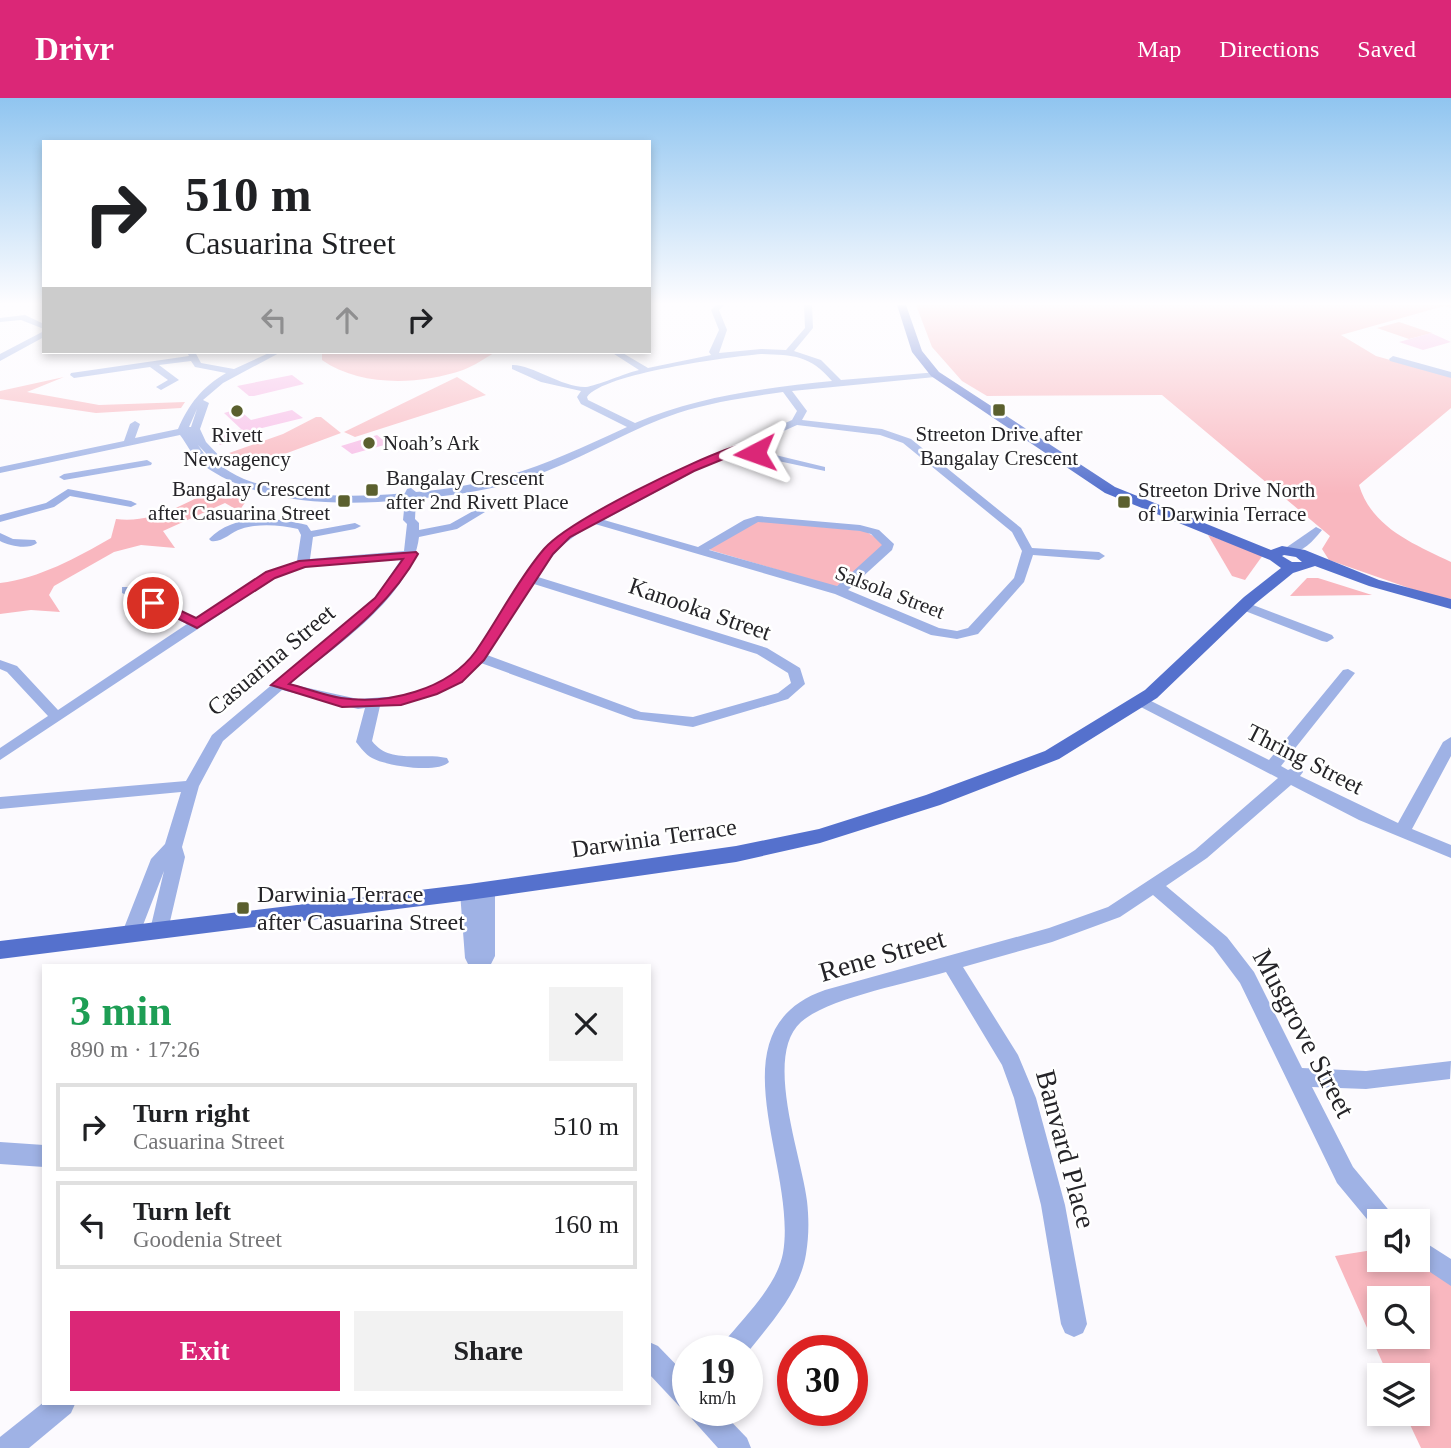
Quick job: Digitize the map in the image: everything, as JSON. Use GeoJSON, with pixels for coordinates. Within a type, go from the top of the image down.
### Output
{"type":"FeatureCollection","features":[{"type":"Feature","properties":{"kind":"main road"},"geometry":{"type":"LineString","coordinates":[[931,368],[937,375],[1080,471],[1158,508],[1279,554],[1286,565],[1305,558],[1410,598],[1451,604]]}},
{"type":"Feature","properties":{"kind":"main road","name":"Darwinia Terrace"},"geometry":{"type":"LineString","coordinates":[[1247,603],[1279,554]]}},
{"type":"Feature","properties":{"kind":"main road","name":"Darwinia Terrace"},"geometry":{"type":"LineString","coordinates":[[0,950],[478,891],[736,854],[820,836],[933,800],[1052,755],[1146,697],[1247,603],[1305,558]]}},
{"type":"Feature","properties":{"kind":"street"},"geometry":{"type":"LineString","coordinates":[[74,375],[136,368]]}},
{"type":"Feature","properties":{"kind":"street"},"geometry":{"type":"LineString","coordinates":[[157,368],[174,380],[161,387]]}},
{"type":"Feature","properties":{"kind":"street"},"geometry":{"type":"LineString","coordinates":[[214,368],[236,372]]}},
{"type":"Feature","properties":{"kind":"street"},"geometry":{"type":"LineString","coordinates":[[244,368],[202,392],[189,410],[182,433],[188,446],[211,467],[252,481],[328,498],[415,493],[510,480],[696,404],[937,375]]}},
{"type":"Feature","properties":{"kind":"street"},"geometry":{"type":"LineString","coordinates":[[515,368],[544,380],[586,390],[650,368]]}},
{"type":"Feature","properties":{"kind":"street"},"geometry":{"type":"LineString","coordinates":[[823,368],[839,385]]}},
{"type":"Feature","properties":{"kind":"street"},"geometry":{"type":"LineString","coordinates":[[1424,368],[1451,376]]}},
{"type":"Feature","properties":{"kind":"street"},"geometry":{"type":"LineString","coordinates":[[236,372],[204,402],[196,430],[201,443],[222,463],[252,481]]}},
{"type":"Feature","properties":{"kind":"street"},"geometry":{"type":"LineString","coordinates":[[586,390],[582,397],[584,402],[637,428]]}},
{"type":"Feature","properties":{"kind":"street"},"geometry":{"type":"LineString","coordinates":[[787,391],[802,411],[796,422]]}},
{"type":"Feature","properties":{"kind":"street"},"geometry":{"type":"LineString","coordinates":[[278,685],[342,703],[373,704],[432,691],[457,679],[479,657],[548,552],[566,535],[691,468],[796,422],[882,432],[907,441],[1017,530],[1028,551],[1099,556]]}},
{"type":"Feature","properties":{"kind":"street"},"geometry":{"type":"LineString","coordinates":[[128,443],[135,424]]}},
{"type":"Feature","properties":{"kind":"street"},"geometry":{"type":"LineString","coordinates":[[0,470],[196,430]]}},
{"type":"Feature","properties":{"kind":"street"},"geometry":{"type":"LineString","coordinates":[[737,449],[821,469]]}},
{"type":"Feature","properties":{"kind":"street"},"geometry":{"type":"LineString","coordinates":[[60,457],[68,492]]}},
{"type":"Feature","properties":{"kind":"street"},"geometry":{"type":"LineString","coordinates":[[64,477],[147,463]]}},
{"type":"Feature","properties":{"kind":"street"},"geometry":{"type":"LineString","coordinates":[[0,519],[50,505],[68,492],[131,504]]}},
{"type":"Feature","properties":{"kind":"street","name":"Casuarina Street"},"geometry":{"type":"LineString","coordinates":[[131,933],[160,859],[173,847],[191,786],[217,738],[380,601],[399,577],[412,554],[414,528],[409,520],[415,493]]}},
{"type":"Feature","properties":{"kind":"street"},"geometry":{"type":"LineString","coordinates":[[414,528],[453,527],[479,512]]}},
{"type":"Feature","properties":{"kind":"street"},"geometry":{"type":"LineString","coordinates":[[699,551],[738,527],[757,519],[860,528],[884,537],[888,544],[886,550],[839,591]]}},
{"type":"Feature","properties":{"kind":"street","name":"Salsola Street"},"geometry":{"type":"LineString","coordinates":[[592,520],[839,591],[936,632],[957,635],[973,631],[1020,579],[1028,551]]}},
{"type":"Feature","properties":{"kind":"street"},"geometry":{"type":"LineString","coordinates":[[215,539],[223,531],[250,523],[292,524],[303,527],[307,535],[303,563]]}},
{"type":"Feature","properties":{"kind":"street"},"geometry":{"type":"LineString","coordinates":[[307,535],[355,526]]}},
{"type":"Feature","properties":{"kind":"street","name":"Darwinia Terrace"},"geometry":{"type":"LineString","coordinates":[[1279,554],[1305,558],[1316,530]]}},
{"type":"Feature","properties":{"kind":"street"},"geometry":{"type":"LineString","coordinates":[[0,537],[11,542],[31,543]]}},
{"type":"Feature","properties":{"kind":"street"},"geometry":{"type":"LineString","coordinates":[[0,755],[271,575],[303,563],[412,554]]}},
{"type":"Feature","properties":{"kind":"street","name":"Kanooka Street"},"geometry":{"type":"LineString","coordinates":[[479,657],[639,716],[693,722],[783,696],[798,684],[795,671],[762,651],[532,579]]}},
{"type":"Feature","properties":{"kind":"street"},"geometry":{"type":"LineString","coordinates":[[126,590],[197,624]]}},
{"type":"Feature","properties":{"kind":"street"},"geometry":{"type":"LineString","coordinates":[[1247,603],[1327,638]]}},
{"type":"Feature","properties":{"kind":"street"},"geometry":{"type":"LineString","coordinates":[[0,664],[12,669],[57,717]]}},
{"type":"Feature","properties":{"kind":"street","name":"Rene Street"},"geometry":{"type":"LineString","coordinates":[[745,1335],[777,1294],[794,1255],[797,1211],[775,1079],[775,1046],[786,1025],[800,1010],[825,998],[1065,931],[1114,912],[1155,887],[1201,854],[1283,770],[1348,673]]}},
{"type":"Feature","properties":{"kind":"street","name":"Thring Street"},"geometry":{"type":"LineString","coordinates":[[1146,697],[1283,770],[1451,852]]}},
{"type":"Feature","properties":{"kind":"street"},"geometry":{"type":"LineString","coordinates":[[373,704],[364,742],[369,751],[381,757],[441,762]]}},
{"type":"Feature","properties":{"kind":"street"},"geometry":{"type":"LineString","coordinates":[[1403,829],[1451,742]]}},
{"type":"Feature","properties":{"kind":"street"},"geometry":{"type":"LineString","coordinates":[[0,803],[191,786]]}},
{"type":"Feature","properties":{"kind":"street","name":"Thring Street"},"geometry":{"type":"LineString","coordinates":[[1403,829],[1451,845]]}},
{"type":"Feature","properties":{"kind":"street","name":"Casuarina Street"},"geometry":{"type":"LineString","coordinates":[[159,930],[177,857],[173,847]]}},
{"type":"Feature","properties":{"kind":"street","name":"Musgrove Street"},"geometry":{"type":"LineString","coordinates":[[1155,887],[1220,942],[1247,978],[1345,1175],[1373,1209]]}},
{"type":"Feature","properties":{"kind":"street"},"geometry":{"type":"LineString","coordinates":[[478,891],[474,958],[478,964]]}},
{"type":"Feature","properties":{"kind":"street","name":"Banvard Place"},"geometry":{"type":"LineString","coordinates":[[951,964],[1012,1061],[1025,1098],[1053,1205],[1074,1324]]}},
{"type":"Feature","properties":{"kind":"street"},"geometry":{"type":"LineString","coordinates":[[1295,1077],[1366,1080],[1450,1070]]}},
{"type":"Feature","properties":{"kind":"street"},"geometry":{"type":"LineString","coordinates":[[0,1153],[42,1156]]}},
{"type":"Feature","properties":{"kind":"street"},"geometry":{"type":"LineString","coordinates":[[1430,1259],[1451,1274]]}},
{"type":"Feature","properties":{"kind":"street"},"geometry":{"type":"LineString","coordinates":[[651,1357],[672,1380]]}},
{"type":"Feature","properties":{"kind":"street"},"geometry":{"type":"LineString","coordinates":[[8,1448],[61,1405]]}},
{"type":"Feature","properties":{"kind":"street"},"geometry":{"type":"LineString","coordinates":[[716,1426],[737,1448]]}},
{"type":"Feature","properties":{"kind":"shaded area"},"geometry":{"type":"Polygon","coordinates":[[[467,368],[446,375],[409,381],[372,379],[337,369],[467,368]]]}},
{"type":"Feature","properties":{"kind":"shaded area"},"geometry":{"type":"Polygon","coordinates":[[[951,368],[1419,368],[1451,377],[1451,408],[1359,485],[1365,500],[1384,524],[1409,541],[1451,562],[1451,599],[1429,595],[1329,560],[1322,549],[1330,536],[1162,395],[987,396],[962,381],[951,368]]]}},
{"type":"Feature","properties":{"kind":"shaded area"},"geometry":{"type":"Polygon","coordinates":[[[64,377],[27,392],[99,405],[185,402],[181,408],[96,413],[0,399],[0,391],[64,377]]]}},
{"type":"Feature","properties":{"kind":"shaded area"},"geometry":{"type":"Polygon","coordinates":[[[457,377],[486,395],[355,437],[344,432],[457,377]]]}},
{"type":"Feature","properties":{"kind":"shaded area"},"geometry":{"type":"Polygon","coordinates":[[[321,417],[341,433],[255,465],[229,453],[283,434],[321,417]]]}},
{"type":"Feature","properties":{"kind":"shaded area"},"geometry":{"type":"Polygon","coordinates":[[[225,483],[247,488],[249,497],[239,511],[225,503],[163,531],[175,548],[141,545],[114,552],[54,586],[49,595],[60,612],[31,610],[0,614],[0,583],[43,572],[111,538],[116,519],[131,520],[159,514],[225,483]]]}},
{"type":"Feature","properties":{"kind":"shaded area"},"geometry":{"type":"Polygon","coordinates":[[[758,521],[865,531],[883,542],[883,548],[836,587],[710,550],[711,546],[758,521]]]}},
{"type":"Feature","properties":{"kind":"shaded area"},"geometry":{"type":"Polygon","coordinates":[[[1208,535],[1263,555],[1245,580],[1232,576],[1208,535]]]}},
{"type":"Feature","properties":{"kind":"shaded area"},"geometry":{"type":"Polygon","coordinates":[[[1307,578],[1318,578],[1372,595],[1290,596],[1307,578]]]}},
{"type":"Feature","properties":{"kind":"shaded area"},"geometry":{"type":"Polygon","coordinates":[[[1367,1251],[1367,1272],[1430,1272],[1430,1264],[1451,1279],[1451,1448],[1421,1448],[1411,1426],[1430,1426],[1430,1363],[1383,1363],[1376,1349],[1430,1349],[1430,1286],[1367,1286],[1367,1328],[1335,1256],[1367,1251]]]}},
{"type":"Feature","properties":{"kind":"building"},"geometry":{"type":"Polygon","coordinates":[[[292,375],[304,384],[254,396],[249,396],[237,386],[292,375]]]}},
{"type":"Feature","properties":{"kind":"building"},"geometry":{"type":"Polygon","coordinates":[[[238,409],[251,420],[292,410],[303,418],[258,429],[262,434],[220,445],[212,437],[241,429],[224,413],[238,409]]]}},
{"type":"Feature","properties":{"kind":"building","name":"Noah’s Ark"},"geometry":{"type":"Polygon","coordinates":[[[377,435],[388,444],[352,454],[341,446],[377,435]]]}},
{"type":"Feature","properties":{"kind":"place","name":"Streeton Drive after Bangalay Crescent"},"geometry":{"type":"Point","coordinates":[999,410]}},
{"type":"Feature","properties":{"kind":"place","name":"Rivett Newsagency"},"geometry":{"type":"Point","coordinates":[237,411]}},
{"type":"Feature","properties":{"kind":"place","name":"Noah’s Ark"},"geometry":{"type":"Point","coordinates":[369,443]}},
{"type":"Feature","properties":{"kind":"place","name":"Bangalay Crescent after 2nd Rivett Place"},"geometry":{"type":"Point","coordinates":[372,490]}},
{"type":"Feature","properties":{"kind":"place","name":"Bangalay Crescent after Casuarina Street"},"geometry":{"type":"Point","coordinates":[344,501]}},
{"type":"Feature","properties":{"kind":"place","name":"Streeton Drive North of Darwinia Terrace"},"geometry":{"type":"Point","coordinates":[1124,502]}},
{"type":"Feature","properties":{"kind":"place","name":"Darwinia Terrace after Casuarina Street"},"geometry":{"type":"Point","coordinates":[243,908]}},
{"type":"Feature","properties":{"kind":"route"},"geometry":{"type":"LineString","coordinates":[[153,603],[197,624],[271,575],[303,563],[412,554],[399,577],[380,601],[278,685],[342,703],[373,704],[401,700],[432,691],[457,679],[479,657],[548,552],[566,535],[691,468],[737,449],[755,453]]}}]}
